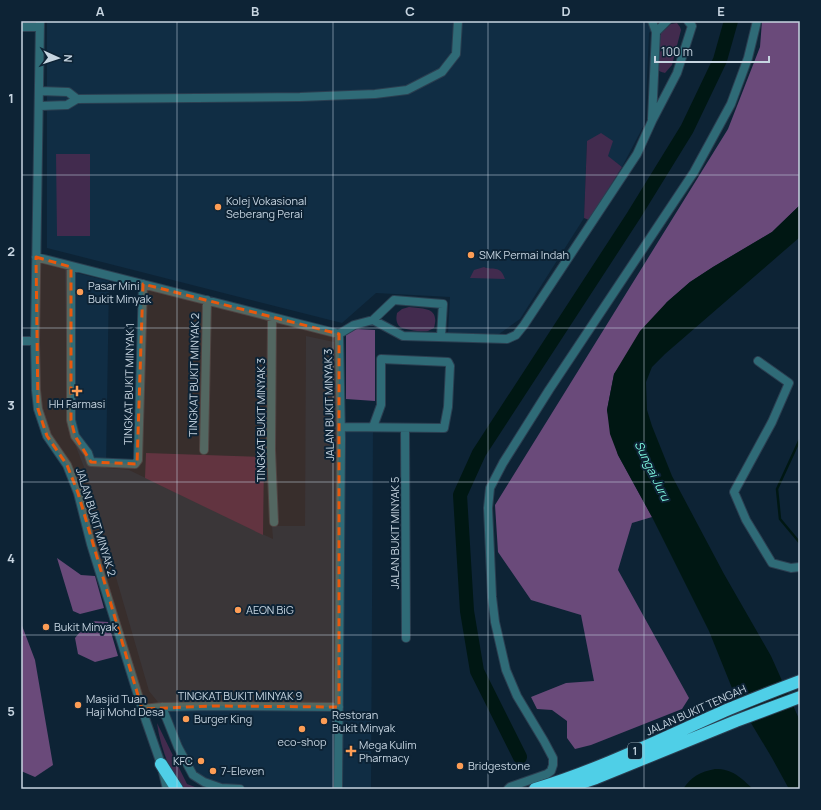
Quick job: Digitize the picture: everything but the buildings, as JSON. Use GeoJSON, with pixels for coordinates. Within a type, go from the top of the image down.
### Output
{"type":"FeatureCollection","features":[{"type":"Feature","properties":{"kind":"highway","name":"JALAN BUKIT TENGAH"},"geometry":{"type":"LineString","coordinates":[[535,789],[556,783],[605,764],[730,709],[800,681]]}},
{"type":"Feature","properties":{"kind":"highway","name":"1"},"geometry":{"type":"LineString","coordinates":[[563,789],[596,778],[736,721],[800,697]]}},
{"type":"Feature","properties":{"kind":"highway"},"geometry":{"type":"LineString","coordinates":[[161,764],[170,789]]}},
{"type":"Feature","properties":{"kind":"street"},"geometry":{"type":"LineString","coordinates":[[40,106],[67,106],[77,99],[300,97],[375,94],[407,90],[442,72],[456,54],[458,21]]}},
{"type":"Feature","properties":{"kind":"street"},"geometry":{"type":"LineString","coordinates":[[652,21],[656,32],[652,121]]}},
{"type":"Feature","properties":{"kind":"street"},"geometry":{"type":"LineString","coordinates":[[656,32],[667,21]]}},
{"type":"Feature","properties":{"kind":"street"},"geometry":{"type":"LineString","coordinates":[[373,320],[403,336],[506,339],[516,335],[637,154],[677,73],[692,26],[688,21]]}},
{"type":"Feature","properties":{"kind":"street"},"geometry":{"type":"LineString","coordinates":[[508,789],[547,774],[551,771],[553,758],[517,696],[506,670],[495,622],[492,597],[488,508],[490,488],[503,463],[549,390],[694,172],[731,104],[748,58],[757,21]]}},
{"type":"Feature","properties":{"kind":"street"},"geometry":{"type":"LineString","coordinates":[[21,27],[40,24]]}},
{"type":"Feature","properties":{"kind":"street","name":"JALAN BUKIT MINYAK 2"},"geometry":{"type":"LineString","coordinates":[[40,24],[40,106],[35,341],[38,409],[47,436],[67,465],[78,493],[90,544],[161,764]]}},
{"type":"Feature","properties":{"kind":"street"},"geometry":{"type":"LineString","coordinates":[[40,91],[68,92],[77,99]]}},
{"type":"Feature","properties":{"kind":"street","name":"JALAN BUKIT MINYAK 3"},"geometry":{"type":"LineString","coordinates":[[36,257],[339,334],[341,427],[338,789]]}},
{"type":"Feature","properties":{"kind":"street","name":"JALAN BUKIT MINYAK 2"},"geometry":{"type":"LineString","coordinates":[[71,267],[71,420],[75,436],[88,453],[91,462]]}},
{"type":"Feature","properties":{"kind":"street","name":"TINGKAT BUKIT MINYAK 1"},"geometry":{"type":"LineString","coordinates":[[91,462],[135,464],[138,460],[143,284]]}},
{"type":"Feature","properties":{"kind":"street","name":"TINGKAT BUKIT MINYAK 2"},"geometry":{"type":"LineString","coordinates":[[204,450],[207,300]]}},
{"type":"Feature","properties":{"kind":"street"},"geometry":{"type":"LineString","coordinates":[[339,334],[354,325],[373,320],[394,300],[443,304],[441,336]]}},
{"type":"Feature","properties":{"kind":"street","name":"TINGKAT BUKIT MINYAK 3"},"geometry":{"type":"LineString","coordinates":[[272,317],[271,450],[274,522]]}},
{"type":"Feature","properties":{"kind":"street"},"geometry":{"type":"LineString","coordinates":[[21,341],[35,341]]}},
{"type":"Feature","properties":{"kind":"street"},"geometry":{"type":"LineString","coordinates":[[341,427],[444,428],[448,407],[450,366],[448,362],[381,359],[381,404],[373,427]]}},
{"type":"Feature","properties":{"kind":"street"},"geometry":{"type":"LineString","coordinates":[[758,361],[789,383],[772,422],[734,492],[746,520],[772,563],[791,568],[800,567]]}},
{"type":"Feature","properties":{"kind":"street","name":"JALAN BUKIT MINYAK 5"},"geometry":{"type":"LineString","coordinates":[[405,428],[406,638]]}},
{"type":"Feature","properties":{"kind":"street","name":"TINGKAT BUKIT MINYAK 9"},"geometry":{"type":"LineString","coordinates":[[142,709],[212,706],[339,707]]}},
{"type":"Feature","properties":{"kind":"street"},"geometry":{"type":"LineString","coordinates":[[162,707],[178,747],[193,775],[204,782],[222,788],[240,789]]}},
{"type":"Feature","properties":{"kind":"highlighted area"},"geometry":{"type":"Polygon","coordinates":[[[36,257],[71,267],[71,420],[75,436],[91,462],[137,464],[143,284],[339,334],[339,707],[212,706],[142,709],[78,493],[67,465],[47,436],[38,409],[36,257]]]}},
{"type":"Feature","properties":{"kind":"shaded area","name":"Kolej Vokasional Seberang Perai"},"geometry":{"type":"Polygon","coordinates":[[[47,21],[658,21],[649,33],[645,123],[622,167],[587,141],[584,218],[520,319],[499,334],[448,333],[450,297],[376,293],[342,323],[47,248],[47,21]]]}},
{"type":"Feature","properties":{"kind":"shaded area"},"geometry":{"type":"Polygon","coordinates":[[[762,21],[800,21],[800,205],[772,232],[690,282],[667,302],[614,374],[607,410],[618,455],[652,517],[632,523],[618,570],[689,698],[682,709],[591,745],[575,749],[567,738],[567,721],[552,710],[537,709],[531,697],[566,683],[594,681],[581,615],[531,600],[498,552],[495,505],[728,129],[760,47],[762,21]]]}},
{"type":"Feature","properties":{"kind":"shaded area"},"geometry":{"type":"Polygon","coordinates":[[[677,23],[681,30],[672,65],[665,73],[660,71],[657,67],[661,33],[671,24],[677,23]]]}},
{"type":"Feature","properties":{"kind":"shaded area"},"geometry":{"type":"Polygon","coordinates":[[[601,133],[613,141],[608,156],[622,167],[589,220],[584,218],[587,141],[601,133]]]}},
{"type":"Feature","properties":{"kind":"shaded area"},"geometry":{"type":"Polygon","coordinates":[[[56,154],[90,154],[90,236],[57,236],[56,154]]]}},
{"type":"Feature","properties":{"kind":"shaded area"},"geometry":{"type":"Polygon","coordinates":[[[484,267],[501,271],[505,279],[470,278],[474,270],[484,267]]]}},
{"type":"Feature","properties":{"kind":"shaded area"},"geometry":{"type":"Polygon","coordinates":[[[65,270],[109,281],[106,468],[129,470],[273,539],[272,526],[305,526],[306,336],[339,343],[341,427],[373,427],[371,789],[221,788],[193,775],[162,707],[149,691],[84,467],[67,424],[65,270]]]}},
{"type":"Feature","properties":{"kind":"shaded area"},"geometry":{"type":"Polygon","coordinates":[[[409,307],[429,310],[433,313],[435,316],[434,328],[428,331],[422,331],[408,330],[399,326],[396,320],[397,313],[402,309],[409,307]]]}},
{"type":"Feature","properties":{"kind":"shaded area"},"geometry":{"type":"Polygon","coordinates":[[[356,329],[375,330],[375,401],[346,399],[346,335],[356,329]]]}},
{"type":"Feature","properties":{"kind":"shaded area"},"geometry":{"type":"Polygon","coordinates":[[[146,453],[264,457],[263,535],[145,478],[146,453]]]}},
{"type":"Feature","properties":{"kind":"shaded area"},"geometry":{"type":"Polygon","coordinates":[[[57,558],[81,575],[95,576],[104,608],[80,614],[73,611],[57,558]]]}},
{"type":"Feature","properties":{"kind":"shaded area"},"geometry":{"type":"Polygon","coordinates":[[[92,621],[108,622],[118,656],[95,662],[78,654],[75,638],[84,627],[92,621]]]}},
{"type":"Feature","properties":{"kind":"shaded area"},"geometry":{"type":"Polygon","coordinates":[[[21,623],[35,660],[53,765],[35,777],[21,771],[21,623]]]}},
{"type":"Feature","properties":{"kind":"shaded area"},"geometry":{"type":"Polygon","coordinates":[[[157,723],[187,784],[200,789],[180,789],[172,773],[160,740],[157,723]]]}},
{"type":"Feature","properties":{"kind":"water","name":"Sungai Juru"},"geometry":{"type":"Polygon","coordinates":[[[800,205],[800,237],[665,354],[652,367],[646,382],[647,410],[672,476],[724,574],[771,656],[800,721],[800,789],[789,789],[736,698],[709,631],[652,517],[618,455],[610,434],[607,410],[614,374],[640,331],[667,302],[690,282],[772,232],[800,205]]]}},
{"type":"Feature","properties":{"kind":"water"},"geometry":{"type":"Polygon","coordinates":[[[715,769],[727,770],[736,774],[753,789],[683,789],[697,775],[715,769]]]}},
{"type":"Feature","properties":{"kind":"waterway"},"geometry":{"type":"LineString","coordinates":[[520,757],[477,671],[467,611],[460,495],[479,453],[634,215],[687,129],[720,60],[731,21]]}},
{"type":"Feature","properties":{"kind":"waterway"},"geometry":{"type":"LineString","coordinates":[[800,439],[777,489],[780,519],[800,543]]}},
{"type":"Feature","properties":{"kind":"place","name":"Kolej Vokasional Seberang Perai"},"geometry":{"type":"Point","coordinates":[218,207]}},
{"type":"Feature","properties":{"kind":"place","name":"SMK Permai Indah"},"geometry":{"type":"Point","coordinates":[471,255]}},
{"type":"Feature","properties":{"kind":"place","name":"Pasar Mini Bukit Minyak"},"geometry":{"type":"Point","coordinates":[80,292]}},
{"type":"Feature","properties":{"kind":"place","name":"HH Farmasi"},"geometry":{"type":"Point","coordinates":[77,391]}},
{"type":"Feature","properties":{"kind":"place","name":"AEON BiG"},"geometry":{"type":"Point","coordinates":[238,610]}},
{"type":"Feature","properties":{"kind":"place","name":"Bukit Minyak"},"geometry":{"type":"Point","coordinates":[46,627]}},
{"type":"Feature","properties":{"kind":"place","name":"Masjid Tuan Haji Mohd Desa"},"geometry":{"type":"Point","coordinates":[78,705]}},
{"type":"Feature","properties":{"kind":"place","name":"Burger King"},"geometry":{"type":"Point","coordinates":[186,719]}},
{"type":"Feature","properties":{"kind":"place","name":"Restoran Bukit Minyak"},"geometry":{"type":"Point","coordinates":[324,721]}},
{"type":"Feature","properties":{"kind":"place","name":"eco-shop"},"geometry":{"type":"Point","coordinates":[302,729]}},
{"type":"Feature","properties":{"kind":"place","name":"Mega Kulim Pharmacy"},"geometry":{"type":"Point","coordinates":[351,751]}},
{"type":"Feature","properties":{"kind":"place","name":"KFC"},"geometry":{"type":"Point","coordinates":[201,761]}},
{"type":"Feature","properties":{"kind":"place","name":"Bridgestone"},"geometry":{"type":"Point","coordinates":[460,766]}},
{"type":"Feature","properties":{"kind":"place","name":"7-Eleven"},"geometry":{"type":"Point","coordinates":[213,771]}}]}
